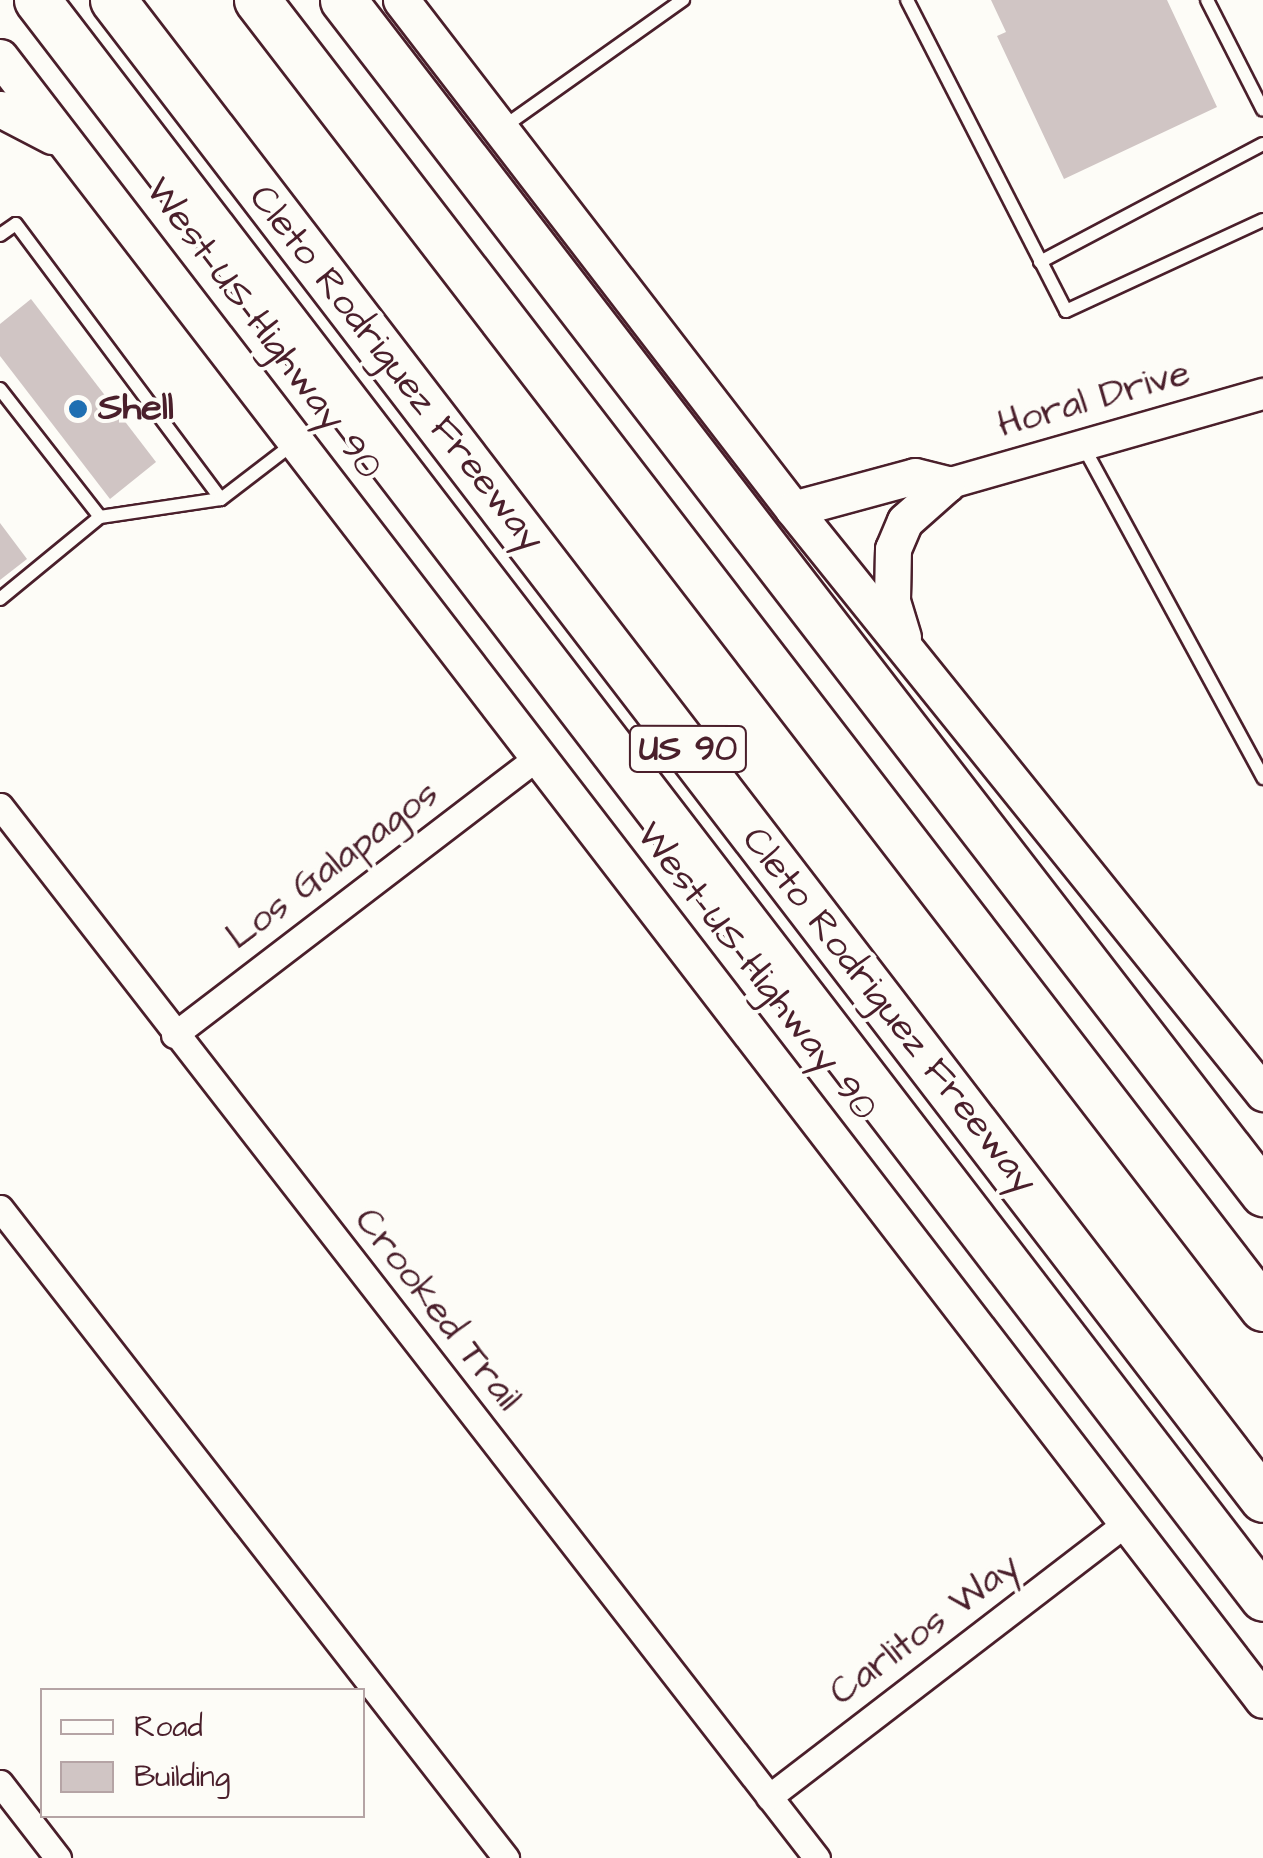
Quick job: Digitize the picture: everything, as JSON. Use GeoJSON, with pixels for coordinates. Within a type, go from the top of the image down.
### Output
{"type":"FeatureCollection","features":[{"type":"Feature","properties":{"kind":"highway"},"geometry":{"type":"LineString","coordinates":[[37,0],[1263,1598]]}},
{"type":"Feature","properties":{"kind":"highway","name":"Cleto Rodriguez Freeway"},"geometry":{"type":"LineString","coordinates":[[113,0],[1263,1499]]}},
{"type":"Feature","properties":{"kind":"highway","name":"US 90"},"geometry":{"type":"LineString","coordinates":[[257,0],[1263,1308]]}},
{"type":"Feature","properties":{"kind":"highway"},"geometry":{"type":"LineString","coordinates":[[343,0],[1263,1193]]}},
{"type":"Feature","properties":{"kind":"main road"},"geometry":{"type":"LineString","coordinates":[[401,0],[793,509],[1263,1093]]}},
{"type":"Feature","properties":{"kind":"main road","name":"West US Highway 90"},"geometry":{"type":"LineString","coordinates":[[0,57],[1263,1700]]}},
{"type":"Feature","properties":{"kind":"main road"},"geometry":{"type":"LineString","coordinates":[[0,109],[70,147]]}},
{"type":"Feature","properties":{"kind":"main road"},"geometry":{"type":"LineString","coordinates":[[793,509],[915,476],[947,484]]}},
{"type":"Feature","properties":{"kind":"main road"},"geometry":{"type":"LineString","coordinates":[[923,673],[894,610],[890,566],[905,521],[947,484]]}},
{"type":"Feature","properties":{"kind":"street","name":"Horal Drive"},"geometry":{"type":"LineString","coordinates":[[947,484],[1263,394]]}},
{"type":"Feature","properties":{"kind":"street","name":"Los Galapagos"},"geometry":{"type":"LineString","coordinates":[[174,1035],[538,757]]}},
{"type":"Feature","properties":{"kind":"street","name":"Crooked Trail"},"geometry":{"type":"LineString","coordinates":[[0,806],[174,1035],[817,1858]]}},
{"type":"Feature","properties":{"kind":"street"},"geometry":{"type":"LineString","coordinates":[[0,1208],[506,1858]]}},
{"type":"Feature","properties":{"kind":"street","name":"Carlitos Way"},"geometry":{"type":"LineString","coordinates":[[769,1797],[1126,1522]]}},
{"type":"Feature","properties":{"kind":"street"},"geometry":{"type":"LineString","coordinates":[[0,1783],[58,1858]]}},
{"type":"Feature","properties":{"kind":"lane"},"geometry":{"type":"LineString","coordinates":[[500,130],[683,0]]}},
{"type":"Feature","properties":{"kind":"lane"},"geometry":{"type":"LineString","coordinates":[[907,0],[1066,312],[1263,220]]}},
{"type":"Feature","properties":{"kind":"lane"},"geometry":{"type":"LineString","coordinates":[[1207,0],[1263,110]]}},
{"type":"Feature","properties":{"kind":"lane"},"geometry":{"type":"LineString","coordinates":[[1040,262],[1263,144]]}},
{"type":"Feature","properties":{"kind":"lane"},"geometry":{"type":"LineString","coordinates":[[0,235],[16,224],[221,500]]}},
{"type":"Feature","properties":{"kind":"lane"},"geometry":{"type":"LineString","coordinates":[[0,389],[100,517]]}},
{"type":"Feature","properties":{"kind":"lane"},"geometry":{"type":"LineString","coordinates":[[0,598],[100,517],[221,500],[295,442]]}},
{"type":"Feature","properties":{"kind":"lane"},"geometry":{"type":"LineString","coordinates":[[1082,444],[1263,778]]}},
{"type":"Feature","properties":{"kind":"building"},"geometry":{"type":"Polygon","coordinates":[[[991,0],[1167,0],[1217,107],[1064,179],[997,36],[1006,32],[991,0]]]}},
{"type":"Feature","properties":{"kind":"building","name":"Shell"},"geometry":{"type":"Polygon","coordinates":[[[31,299],[156,462],[110,499],[0,356],[0,324],[31,299]]]}},
{"type":"Feature","properties":{"kind":"building"},"geometry":{"type":"Polygon","coordinates":[[[0,523],[27,559],[0,580],[0,523]]]}},
{"type":"Feature","properties":{"kind":"place","name":"Shell"},"geometry":{"type":"Point","coordinates":[78,409]}}]}
